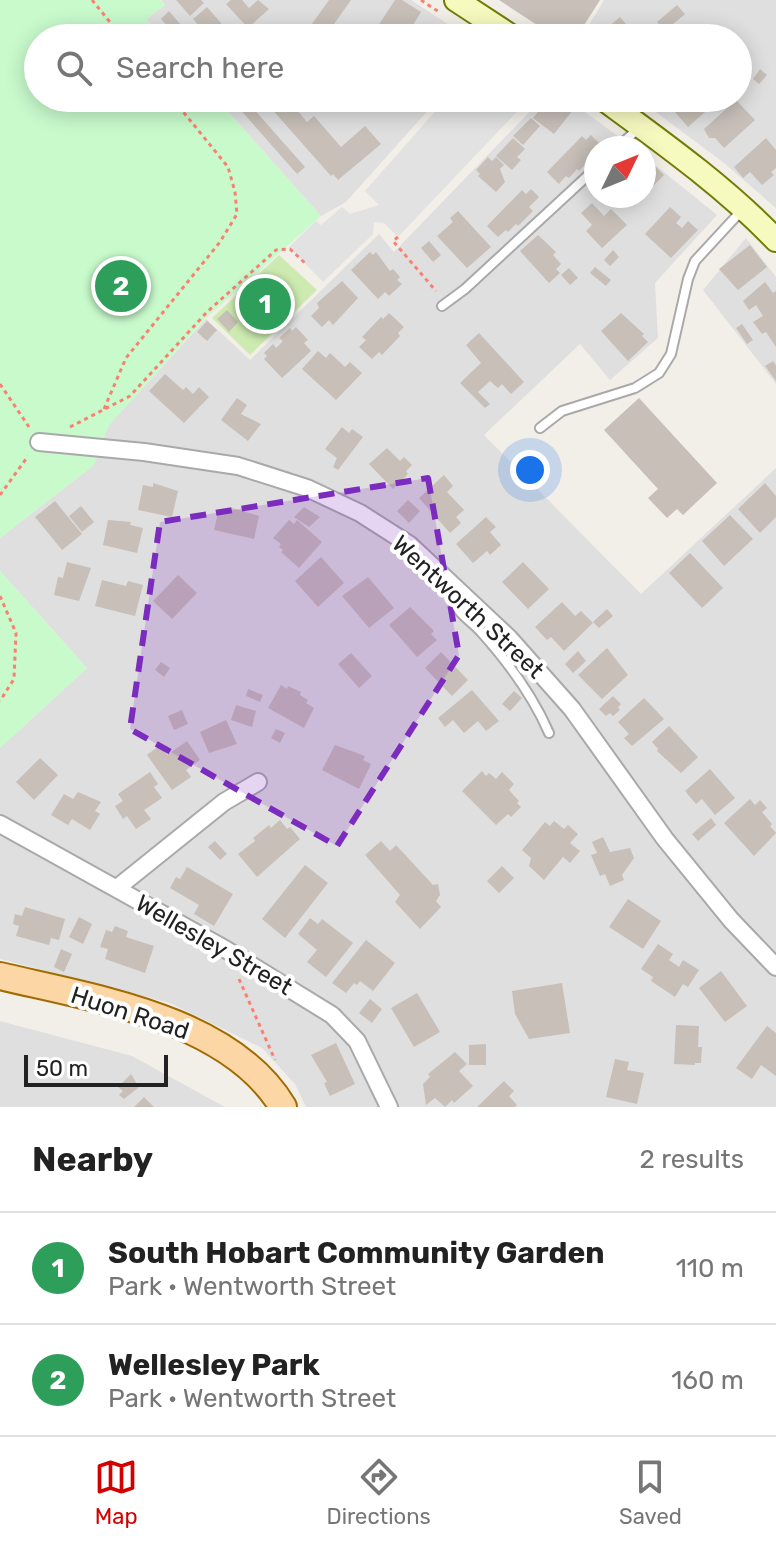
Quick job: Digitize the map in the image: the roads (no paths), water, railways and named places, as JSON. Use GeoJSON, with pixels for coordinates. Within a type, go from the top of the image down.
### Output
{"type":"FeatureCollection","features":[{"type":"Feature","properties":{"kind":"main road","name":"Huon Road"},"geometry":{"type":"LineString","coordinates":[[0,976],[82,996],[184,1028],[228,1051],[262,1080],[283,1107]]}},
{"type":"Feature","properties":{"kind":"street"},"geometry":{"type":"LineString","coordinates":[[456,0],[493,24]]}},
{"type":"Feature","properties":{"kind":"street"},"geometry":{"type":"LineString","coordinates":[[622,112],[743,208],[776,240]]}},
{"type":"Feature","properties":{"kind":"street","name":"Wentworth Street"},"geometry":{"type":"LineString","coordinates":[[39,442],[144,452],[238,466],[307,488],[360,513],[410,545],[509,638],[572,709],[665,839],[731,920],[776,967]]}},
{"type":"Feature","properties":{"kind":"street"},"geometry":{"type":"LineString","coordinates":[[117,888],[224,802],[258,782]]}},
{"type":"Feature","properties":{"kind":"street","name":"Wellesley Street"},"geometry":{"type":"LineString","coordinates":[[0,824],[225,949],[332,1015],[357,1041],[389,1107]]}},
{"type":"Feature","properties":{"kind":"lane"},"geometry":{"type":"LineString","coordinates":[[630,136],[641,126]]}},
{"type":"Feature","properties":{"kind":"lane"},"geometry":{"type":"LineString","coordinates":[[442,306],[465,289],[584,179]]}},
{"type":"Feature","properties":{"kind":"lane"},"geometry":{"type":"LineString","coordinates":[[540,428],[562,411],[635,388],[659,373],[671,354],[695,261],[743,208]]}},
{"type":"Feature","properties":{"kind":"lane"},"geometry":{"type":"LineString","coordinates":[[456,588],[452,599],[456,608],[481,632],[519,680],[537,706],[549,733]]}},
{"type":"Feature","properties":{"kind":"place","name":"Wellesley Park"},"geometry":{"type":"Point","coordinates":[121,286]}},
{"type":"Feature","properties":{"kind":"place","name":"South Hobart Community Garden"},"geometry":{"type":"Point","coordinates":[265,304]}}]}
